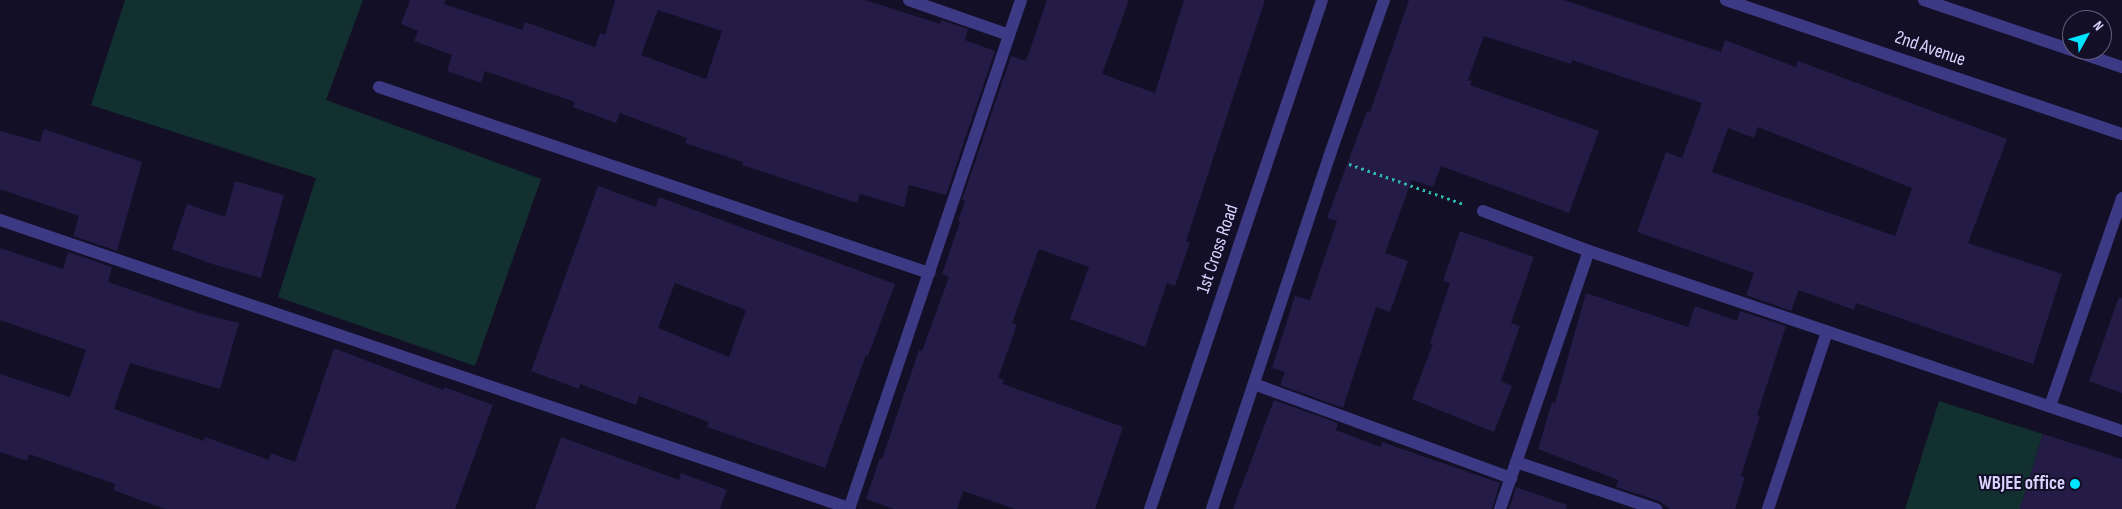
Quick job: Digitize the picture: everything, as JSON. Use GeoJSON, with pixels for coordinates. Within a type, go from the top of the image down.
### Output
{"type":"FeatureCollection","features":[{"type":"Feature","properties":{"kind":"street"},"geometry":{"type":"LineString","coordinates":[[909,0],[1009,35]]}},
{"type":"Feature","properties":{"kind":"street"},"geometry":{"type":"LineString","coordinates":[[0,220],[849,508],[1021,0]]}},
{"type":"Feature","properties":{"kind":"street","name":"1st Cross Road"},"geometry":{"type":"LineString","coordinates":[[1150,509],[1322,0]]}},
{"type":"Feature","properties":{"kind":"street"},"geometry":{"type":"LineString","coordinates":[[1212,509],[1329,157],[1384,0]]}},
{"type":"Feature","properties":{"kind":"street","name":"2nd Avenue"},"geometry":{"type":"LineString","coordinates":[[1726,0],[2122,134]]}},
{"type":"Feature","properties":{"kind":"street"},"geometry":{"type":"LineString","coordinates":[[1924,0],[2122,67]]}},
{"type":"Feature","properties":{"kind":"street"},"geometry":{"type":"LineString","coordinates":[[379,86],[929,273]]}},
{"type":"Feature","properties":{"kind":"street"},"geometry":{"type":"LineString","coordinates":[[2050,406],[2122,198]]}},
{"type":"Feature","properties":{"kind":"street"},"geometry":{"type":"LineString","coordinates":[[1483,211],[1589,251],[2122,431]]}},
{"type":"Feature","properties":{"kind":"street"},"geometry":{"type":"LineString","coordinates":[[1500,509],[1589,251]]}},
{"type":"Feature","properties":{"kind":"street"},"geometry":{"type":"LineString","coordinates":[[1768,509],[1827,332]]}},
{"type":"Feature","properties":{"kind":"street"},"geometry":{"type":"LineString","coordinates":[[1254,384],[1511,478]]}},
{"type":"Feature","properties":{"kind":"street"},"geometry":{"type":"LineString","coordinates":[[1516,462],[1656,509]]}},
{"type":"Feature","properties":{"kind":"path"},"geometry":{"type":"LineString","coordinates":[[1329,157],[1483,211]]}},
{"type":"Feature","properties":{"kind":"green space"},"geometry":{"type":"Polygon","coordinates":[[[125,0],[363,0],[326,100],[541,179],[475,366],[278,297],[316,178],[91,105],[125,0]]]}},
{"type":"Feature","properties":{"kind":"green space"},"geometry":{"type":"Polygon","coordinates":[[[1939,401],[2043,434],[2020,509],[1905,509],[1939,401]]]}},
{"type":"Feature","properties":{"kind":"building"},"geometry":{"type":"Polygon","coordinates":[[[410,0],[446,0],[444,4],[522,30],[525,22],[595,47],[600,33],[605,35],[615,0],[865,0],[940,24],[941,20],[968,29],[965,40],[995,51],[946,195],[909,185],[904,207],[860,194],[857,203],[742,165],[743,162],[685,143],[687,138],[620,113],[616,123],[573,107],[575,102],[485,71],[481,83],[447,71],[452,55],[414,41],[418,31],[401,24],[410,0]],[[658,10],[641,55],[706,79],[722,31],[658,10]]]}},
{"type":"Feature","properties":{"kind":"building"},"geometry":{"type":"Polygon","coordinates":[[[1047,0],[1129,0],[1102,74],[1155,93],[1184,0],[1265,0],[1186,241],[1190,242],[1175,286],[1167,283],[1145,347],[1070,319],[1089,267],[1039,249],[1012,323],[1017,325],[998,378],[1004,380],[1003,384],[1123,427],[1095,509],[1015,509],[963,491],[957,509],[894,509],[866,499],[880,458],[882,459],[919,350],[922,351],[949,277],[942,274],[960,222],[958,221],[965,201],[962,200],[1011,56],[1026,61],[1047,0]]]}},
{"type":"Feature","properties":{"kind":"building"},"geometry":{"type":"Polygon","coordinates":[[[1409,0],[1564,0],[1721,52],[1725,40],[1796,67],[1798,61],[2007,139],[1968,243],[2062,274],[2033,364],[1856,303],[1854,310],[1799,290],[1791,311],[1746,295],[1754,273],[1637,232],[1666,152],[1682,158],[1702,103],[1572,60],[1571,64],[1484,36],[1468,80],[1472,81],[1470,85],[1599,131],[1569,213],[1441,166],[1433,187],[1412,180],[1385,253],[1408,261],[1390,312],[1376,307],[1343,408],[1280,385],[1285,372],[1272,368],[1295,296],[1310,300],[1337,221],[1327,218],[1367,111],[1370,112],[1409,0]],[[1758,127],[1754,138],[1728,128],[1712,172],[1895,236],[1912,188],[1758,127]]]}},
{"type":"Feature","properties":{"kind":"building"},"geometry":{"type":"Polygon","coordinates":[[[44,129],[142,162],[117,251],[73,236],[79,216],[0,189],[0,131],[40,142],[44,129]]]}},
{"type":"Feature","properties":{"kind":"building"},"geometry":{"type":"Polygon","coordinates":[[[235,181],[284,195],[261,278],[212,264],[172,249],[187,204],[225,217],[235,181]]]}},
{"type":"Feature","properties":{"kind":"building"},"geometry":{"type":"Polygon","coordinates":[[[598,186],[656,207],[659,197],[895,284],[868,356],[866,355],[825,468],[707,427],[709,422],[639,396],[636,405],[580,384],[579,389],[531,371],[598,186]],[[675,283],[658,328],[729,357],[746,310],[675,283]]]}},
{"type":"Feature","properties":{"kind":"building"},"geometry":{"type":"Polygon","coordinates":[[[1460,231],[1534,257],[1511,323],[1520,326],[1501,381],[1512,386],[1494,432],[1412,399],[1433,344],[1430,343],[1450,283],[1443,281],[1460,231]]]}},
{"type":"Feature","properties":{"kind":"building"},"geometry":{"type":"Polygon","coordinates":[[[0,248],[63,269],[68,252],[112,267],[108,282],[199,313],[239,323],[220,389],[130,363],[114,409],[204,441],[205,437],[269,460],[271,453],[295,462],[334,348],[443,390],[444,387],[493,405],[455,509],[165,509],[113,490],[115,484],[29,454],[27,461],[0,452],[0,374],[70,397],[86,350],[0,320],[0,248]]]}},
{"type":"Feature","properties":{"kind":"building"},"geometry":{"type":"Polygon","coordinates":[[[1586,293],[1688,327],[1695,306],[1737,321],[1740,311],[1786,326],[1757,415],[1760,416],[1741,476],[1745,477],[1735,509],[1670,509],[1659,501],[1616,487],[1618,480],[1538,449],[1552,402],[1555,403],[1586,293]]]}},
{"type":"Feature","properties":{"kind":"building"},"geometry":{"type":"Polygon","coordinates":[[[2119,297],[2122,298],[2122,393],[2089,381],[2119,297]]]}},
{"type":"Feature","properties":{"kind":"building"},"geometry":{"type":"Polygon","coordinates":[[[1274,400],[1338,423],[1336,430],[1381,447],[1382,442],[1500,483],[1492,509],[1233,509],[1274,400]]]}},
{"type":"Feature","properties":{"kind":"building","name":"WBJEE office"},"geometry":{"type":"Polygon","coordinates":[[[2043,434],[2122,459],[2122,509],[2020,509],[2043,434]]]}},
{"type":"Feature","properties":{"kind":"building"},"geometry":{"type":"Polygon","coordinates":[[[561,437],[679,480],[681,473],[727,490],[720,509],[535,509],[561,437]]]}},
{"type":"Feature","properties":{"kind":"building"},"geometry":{"type":"Polygon","coordinates":[[[1516,487],[1567,505],[1566,509],[1509,509],[1516,487]]]}},
{"type":"Feature","properties":{"kind":"place","name":"WBJEE office"},"geometry":{"type":"Point","coordinates":[2075,484]}}]}
